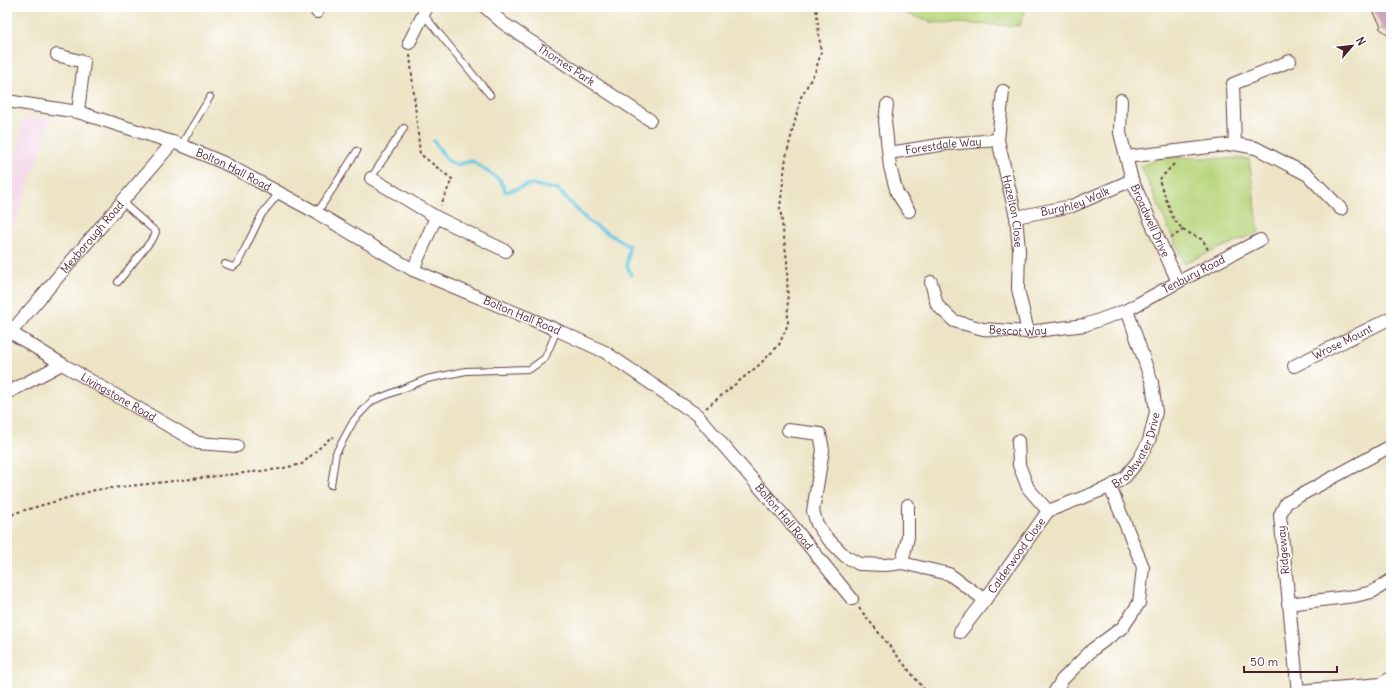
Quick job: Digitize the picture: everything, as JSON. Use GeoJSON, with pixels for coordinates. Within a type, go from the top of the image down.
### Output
{"type":"FeatureCollection","features":[{"type":"Feature","properties":{"kind":"street","name":"Thornes Park"},"geometry":{"type":"LineString","coordinates":[[485,7],[503,23],[650,120]]}},
{"type":"Feature","properties":{"kind":"street"},"geometry":{"type":"LineString","coordinates":[[409,43],[425,11]]}},
{"type":"Feature","properties":{"kind":"street"},"geometry":{"type":"LineString","coordinates":[[57,54],[84,62],[78,112]]}},
{"type":"Feature","properties":{"kind":"street"},"geometry":{"type":"LineString","coordinates":[[1235,144],[1233,84],[1290,61]]}},
{"type":"Feature","properties":{"kind":"street","name":"Hazelton Close"},"geometry":{"type":"LineString","coordinates":[[1003,91],[998,140],[1016,217],[1019,250],[1018,289],[1028,332]]}},
{"type":"Feature","properties":{"kind":"street","name":"Broadwell Drive"},"geometry":{"type":"LineString","coordinates":[[1121,100],[1120,133],[1132,180],[1178,282]]}},
{"type":"Feature","properties":{"kind":"street","name":"Bolton Hall Road"},"geometry":{"type":"LineString","coordinates":[[7,101],[78,112],[177,143],[224,162],[317,214],[412,270],[606,352],[697,415],[792,525],[852,600]]}},
{"type":"Feature","properties":{"kind":"street"},"geometry":{"type":"LineString","coordinates":[[887,105],[885,121],[890,167],[898,193],[909,211]]}},
{"type":"Feature","properties":{"kind":"street","name":"Forestdale Way"},"geometry":{"type":"LineString","coordinates":[[889,153],[946,144],[998,140]]}},
{"type":"Feature","properties":{"kind":"street","name":"Mexborough Road"},"geometry":{"type":"LineString","coordinates":[[8,332],[122,202],[177,143]]}},
{"type":"Feature","properties":{"kind":"street"},"geometry":{"type":"LineString","coordinates":[[1126,157],[1235,144],[1256,148],[1308,175],[1341,209]]}},
{"type":"Feature","properties":{"kind":"street"},"geometry":{"type":"LineString","coordinates":[[371,178],[436,217],[506,251]]}},
{"type":"Feature","properties":{"kind":"street","name":"Burghley Walk"},"geometry":{"type":"LineString","coordinates":[[1016,217],[1072,206],[1132,180]]}},
{"type":"Feature","properties":{"kind":"street"},"geometry":{"type":"LineString","coordinates":[[412,270],[436,217]]}},
{"type":"Feature","properties":{"kind":"street","name":"Tenbury Road"},"geometry":{"type":"LineString","coordinates":[[1127,310],[1260,240]]}},
{"type":"Feature","properties":{"kind":"street","name":"Bescot Way"},"geometry":{"type":"LineString","coordinates":[[931,282],[937,305],[954,321],[983,329],[1028,332],[1085,324],[1127,310]]}},
{"type":"Feature","properties":{"kind":"street","name":"Brookwater Drive"},"geometry":{"type":"LineString","coordinates":[[1054,693],[1062,680],[1093,649],[1123,627],[1139,603],[1142,568],[1110,487],[1126,477],[1138,461],[1149,440],[1156,412],[1152,383],[1127,310]]}},
{"type":"Feature","properties":{"kind":"street","name":"Wrose Mount"},"geometry":{"type":"LineString","coordinates":[[1294,366],[1391,318]]}},
{"type":"Feature","properties":{"kind":"street","name":"Livingstone Road"},"geometry":{"type":"LineString","coordinates":[[8,332],[198,443],[237,446]]}},
{"type":"Feature","properties":{"kind":"street"},"geometry":{"type":"LineString","coordinates":[[7,394],[62,364]]}},
{"type":"Feature","properties":{"kind":"street","name":"Calderwood Close"},"geometry":{"type":"LineString","coordinates":[[788,430],[820,434],[823,450],[813,511],[818,524],[826,537],[845,556],[859,564],[886,565],[902,563],[949,574],[985,600]]}},
{"type":"Feature","properties":{"kind":"street","name":"Calderwood Close"},"geometry":{"type":"LineString","coordinates":[[1018,440],[1019,465],[1028,488],[1048,511]]}},
{"type":"Feature","properties":{"kind":"street","name":"Ridgeway"},"geometry":{"type":"LineString","coordinates":[[1298,692],[1280,515],[1286,503],[1391,446]]}},
{"type":"Feature","properties":{"kind":"street","name":"Calderwood Close"},"geometry":{"type":"LineString","coordinates":[[960,632],[985,600],[1048,511],[1110,487]]}},
{"type":"Feature","properties":{"kind":"street"},"geometry":{"type":"LineString","coordinates":[[902,563],[908,536],[908,505]]}},
{"type":"Feature","properties":{"kind":"street"},"geometry":{"type":"LineString","coordinates":[[1288,604],[1355,596],[1372,592],[1391,580]]}},
{"type":"Feature","properties":{"kind":"street"},"geometry":{"type":"LineString","coordinates":[[1298,692],[1381,684],[1391,678]]}},
{"type":"Feature","properties":{"kind":"lane"},"geometry":{"type":"LineString","coordinates":[[425,11],[490,95]]}},
{"type":"Feature","properties":{"kind":"lane"},"geometry":{"type":"LineString","coordinates":[[177,143],[210,98]]}},
{"type":"Feature","properties":{"kind":"lane"},"geometry":{"type":"LineString","coordinates":[[371,178],[404,128]]}},
{"type":"Feature","properties":{"kind":"lane"},"geometry":{"type":"LineString","coordinates":[[317,214],[357,151]]}},
{"type":"Feature","properties":{"kind":"lane"},"geometry":{"type":"LineString","coordinates":[[225,264],[233,267],[238,263],[262,214],[280,193]]}},
{"type":"Feature","properties":{"kind":"lane"},"geometry":{"type":"LineString","coordinates":[[118,282],[154,237],[156,232],[122,202]]}},
{"type":"Feature","properties":{"kind":"lane"},"geometry":{"type":"LineString","coordinates":[[331,485],[336,453],[354,420],[372,401],[427,379],[466,371],[530,369],[545,358],[557,330]]}},
{"type":"Feature","properties":{"kind":"path"},"geometry":{"type":"LineString","coordinates":[[697,415],[759,365],[779,345],[788,324],[787,262],[780,207],[786,157],[801,98],[815,72],[821,53],[816,7]]}},
{"type":"Feature","properties":{"kind":"path"},"geometry":{"type":"LineString","coordinates":[[409,43],[420,154],[452,179],[436,217]]}},
{"type":"Feature","properties":{"kind":"path"},"geometry":{"type":"LineString","coordinates":[[1178,160],[1159,180],[1173,218],[1183,230],[1203,240],[1215,263]]}},
{"type":"Feature","properties":{"kind":"path"},"geometry":{"type":"LineString","coordinates":[[7,518],[15,513],[95,490],[279,469],[302,464],[329,439],[348,431]]}},
{"type":"Feature","properties":{"kind":"path"},"geometry":{"type":"LineString","coordinates":[[852,600],[927,693]]}},
{"type":"Feature","properties":{"kind":"shaded area"},"geometry":{"type":"Polygon","coordinates":[[[23,117],[52,118],[7,246],[7,154],[17,155],[23,117]]]}},
{"type":"Feature","properties":{"kind":"green space"},"geometry":{"type":"Polygon","coordinates":[[[887,7],[1026,7],[1020,26],[931,22],[887,7]]]}},
{"type":"Feature","properties":{"kind":"green space"},"geometry":{"type":"Polygon","coordinates":[[[1163,157],[1249,159],[1259,232],[1184,263],[1141,166],[1163,157]]]}},
{"type":"Feature","properties":{"kind":"building"},"geometry":{"type":"Polygon","coordinates":[[[1371,7],[1391,7],[1391,37],[1379,28],[1381,26],[1371,7]]]}},
{"type":"Feature","properties":{"kind":"waterway"},"geometry":{"type":"LineString","coordinates":[[434,141],[447,160],[456,165],[472,161],[500,180],[506,192],[531,184],[558,190],[589,222],[629,246],[627,265],[631,275]]}}]}
